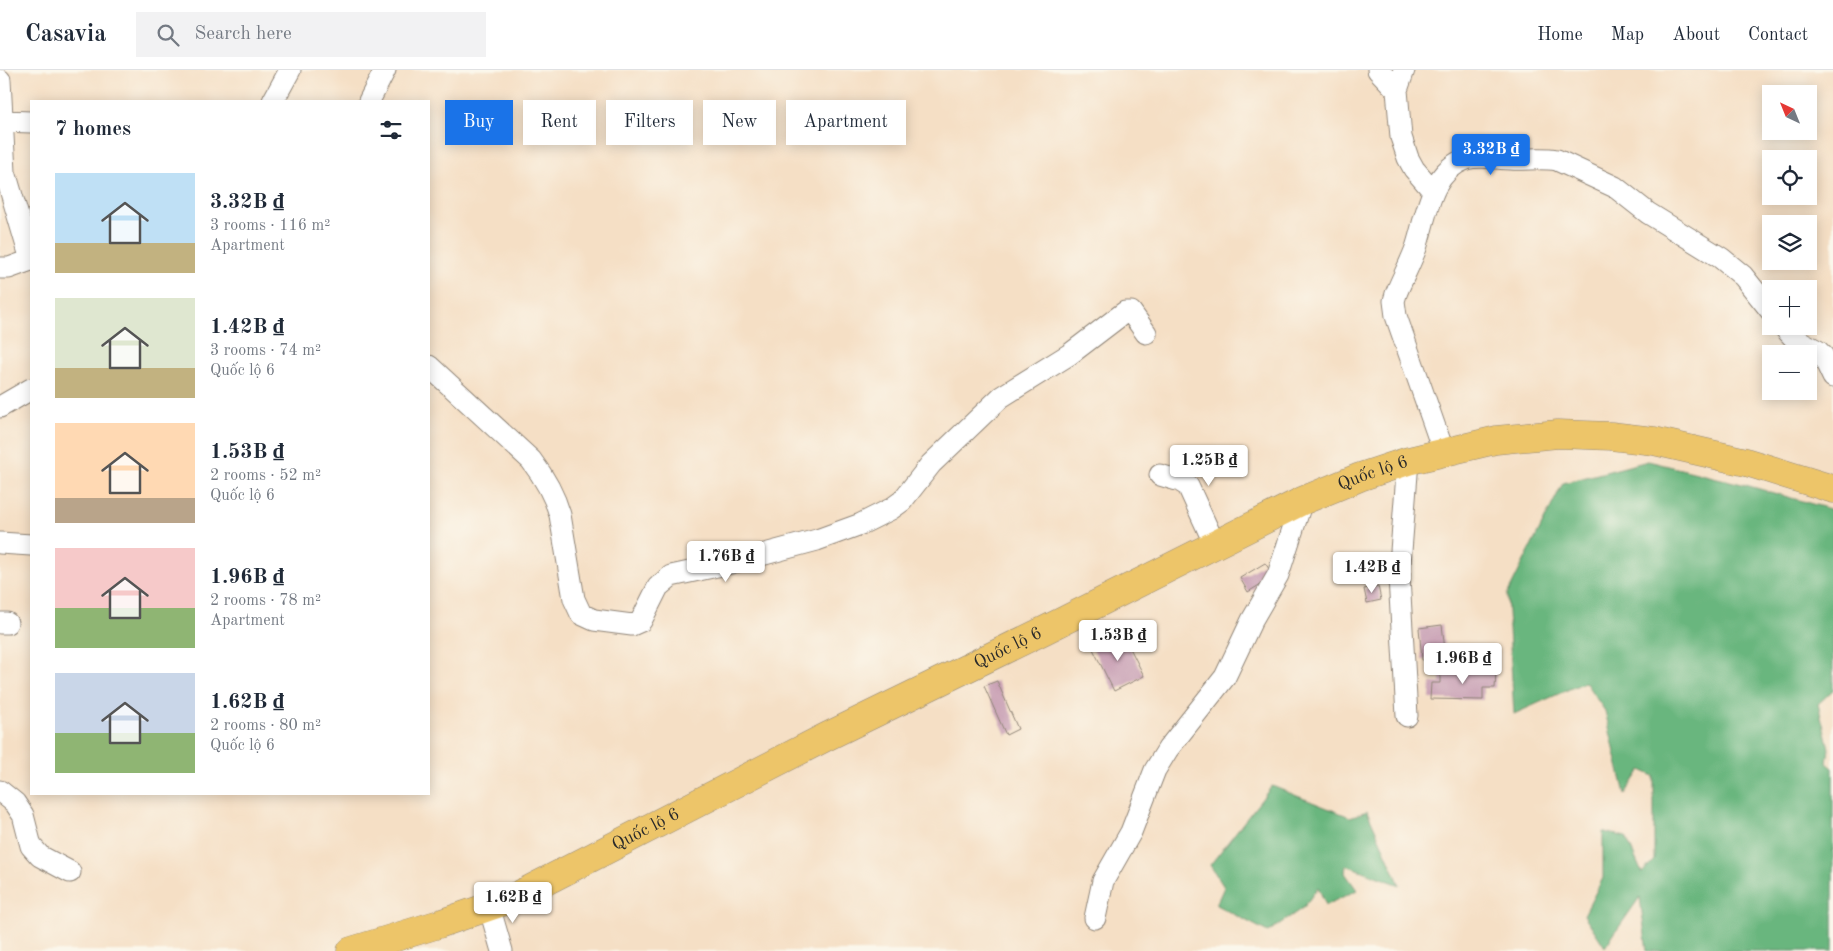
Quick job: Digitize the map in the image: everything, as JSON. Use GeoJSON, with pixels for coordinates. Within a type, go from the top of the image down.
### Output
{"type":"FeatureCollection","features":[{"type":"Feature","properties":{"kind":"highway","name":"Quốc lộ 6"},"geometry":{"type":"LineString","coordinates":[[351,951],[439,924],[511,899],[826,737],[1302,501],[1360,477],[1408,461],[1496,440],[1558,434],[1611,436],[1654,441],[1746,462],[1833,489]]}},
{"type":"Feature","properties":{"kind":"street"},"geometry":{"type":"LineString","coordinates":[[275,100],[290,70]]}},
{"type":"Feature","properties":{"kind":"street"},"geometry":{"type":"LineString","coordinates":[[370,100],[385,70]]}},
{"type":"Feature","properties":{"kind":"street"},"geometry":{"type":"LineString","coordinates":[[1378,70],[1397,90]]}},
{"type":"Feature","properties":{"kind":"street"},"geometry":{"type":"LineString","coordinates":[[1404,70],[1397,90],[1399,125],[1404,148],[1414,169],[1433,191]]}},
{"type":"Feature","properties":{"kind":"street"},"geometry":{"type":"LineString","coordinates":[[0,80],[7,181],[30,257]]}},
{"type":"Feature","properties":{"kind":"street"},"geometry":{"type":"LineString","coordinates":[[3,122],[30,122]]}},
{"type":"Feature","properties":{"kind":"street"},"geometry":{"type":"LineString","coordinates":[[1444,453],[1396,316],[1394,301],[1416,247],[1433,191],[1451,167],[1467,159],[1541,158],[1557,160],[1615,187],[1648,213],[1721,258],[1743,276],[1762,300]]}},
{"type":"Feature","properties":{"kind":"street"},"geometry":{"type":"LineString","coordinates":[[0,268],[8,268],[30,260]]}},
{"type":"Feature","properties":{"kind":"street"},"geometry":{"type":"LineString","coordinates":[[430,367],[531,460],[544,478],[560,515],[574,600],[581,614],[594,620],[632,625],[641,621],[658,587],[671,576],[731,563],[817,540],[861,524],[891,509],[902,501],[932,464],[1001,397],[1070,354],[1125,312],[1131,312],[1146,333]]}},
{"type":"Feature","properties":{"kind":"street"},"geometry":{"type":"LineString","coordinates":[[1791,335],[1818,351],[1823,356],[1833,376]]}},
{"type":"Feature","properties":{"kind":"street"},"geometry":{"type":"LineString","coordinates":[[0,407],[30,390]]}},
{"type":"Feature","properties":{"kind":"street"},"geometry":{"type":"LineString","coordinates":[[1407,716],[1399,577],[1408,461]]}},
{"type":"Feature","properties":{"kind":"street"},"geometry":{"type":"LineString","coordinates":[[1160,475],[1188,486],[1215,545]]}},
{"type":"Feature","properties":{"kind":"street"},"geometry":{"type":"LineString","coordinates":[[1095,918],[1103,881],[1131,832],[1155,770],[1168,749],[1224,677],[1252,620],[1278,575],[1302,501]]}},
{"type":"Feature","properties":{"kind":"street"},"geometry":{"type":"LineString","coordinates":[[0,543],[30,545]]}},
{"type":"Feature","properties":{"kind":"street"},"geometry":{"type":"LineString","coordinates":[[0,791],[16,804],[23,815],[31,846],[40,856],[70,872]]}},
{"type":"Feature","properties":{"kind":"street"},"geometry":{"type":"LineString","coordinates":[[489,906],[502,951]]}},
{"type":"Feature","properties":{"kind":"green space"},"geometry":{"type":"Polygon","coordinates":[[[1648,461],[1742,484],[1830,509],[1833,517],[1833,690],[1818,704],[1829,748],[1827,763],[1833,768],[1833,951],[1647,951],[1640,897],[1605,947],[1584,915],[1603,878],[1603,832],[1626,837],[1642,873],[1654,860],[1654,776],[1641,770],[1625,794],[1605,711],[1585,682],[1514,714],[1507,595],[1563,483],[1648,461]]]}},
{"type":"Feature","properties":{"kind":"green space"},"geometry":{"type":"Polygon","coordinates":[[[1272,786],[1350,817],[1367,811],[1400,885],[1346,865],[1345,873],[1357,890],[1326,905],[1318,887],[1304,907],[1268,932],[1216,905],[1224,887],[1210,865],[1272,786]]]}},
{"type":"Feature","properties":{"kind":"building"},"geometry":{"type":"Polygon","coordinates":[[[1364,557],[1393,559],[1392,570],[1363,568],[1364,557]]]}},
{"type":"Feature","properties":{"kind":"building"},"geometry":{"type":"Polygon","coordinates":[[[1265,563],[1274,576],[1248,592],[1240,578],[1265,563]]]}},
{"type":"Feature","properties":{"kind":"building"},"geometry":{"type":"Polygon","coordinates":[[[1378,586],[1381,600],[1367,603],[1364,589],[1378,586]]]}},
{"type":"Feature","properties":{"kind":"building"},"geometry":{"type":"Polygon","coordinates":[[[1442,625],[1446,658],[1422,660],[1419,628],[1442,625]]]}},
{"type":"Feature","properties":{"kind":"building"},"geometry":{"type":"Polygon","coordinates":[[[1122,632],[1144,676],[1114,691],[1092,647],[1122,632]]]}},
{"type":"Feature","properties":{"kind":"building"},"geometry":{"type":"Polygon","coordinates":[[[1440,671],[1496,672],[1495,688],[1483,688],[1483,700],[1430,699],[1431,683],[1440,683],[1440,671]]]}},
{"type":"Feature","properties":{"kind":"building"},"geometry":{"type":"Polygon","coordinates":[[[997,681],[1018,729],[1006,735],[984,686],[997,681]]]}}]}
